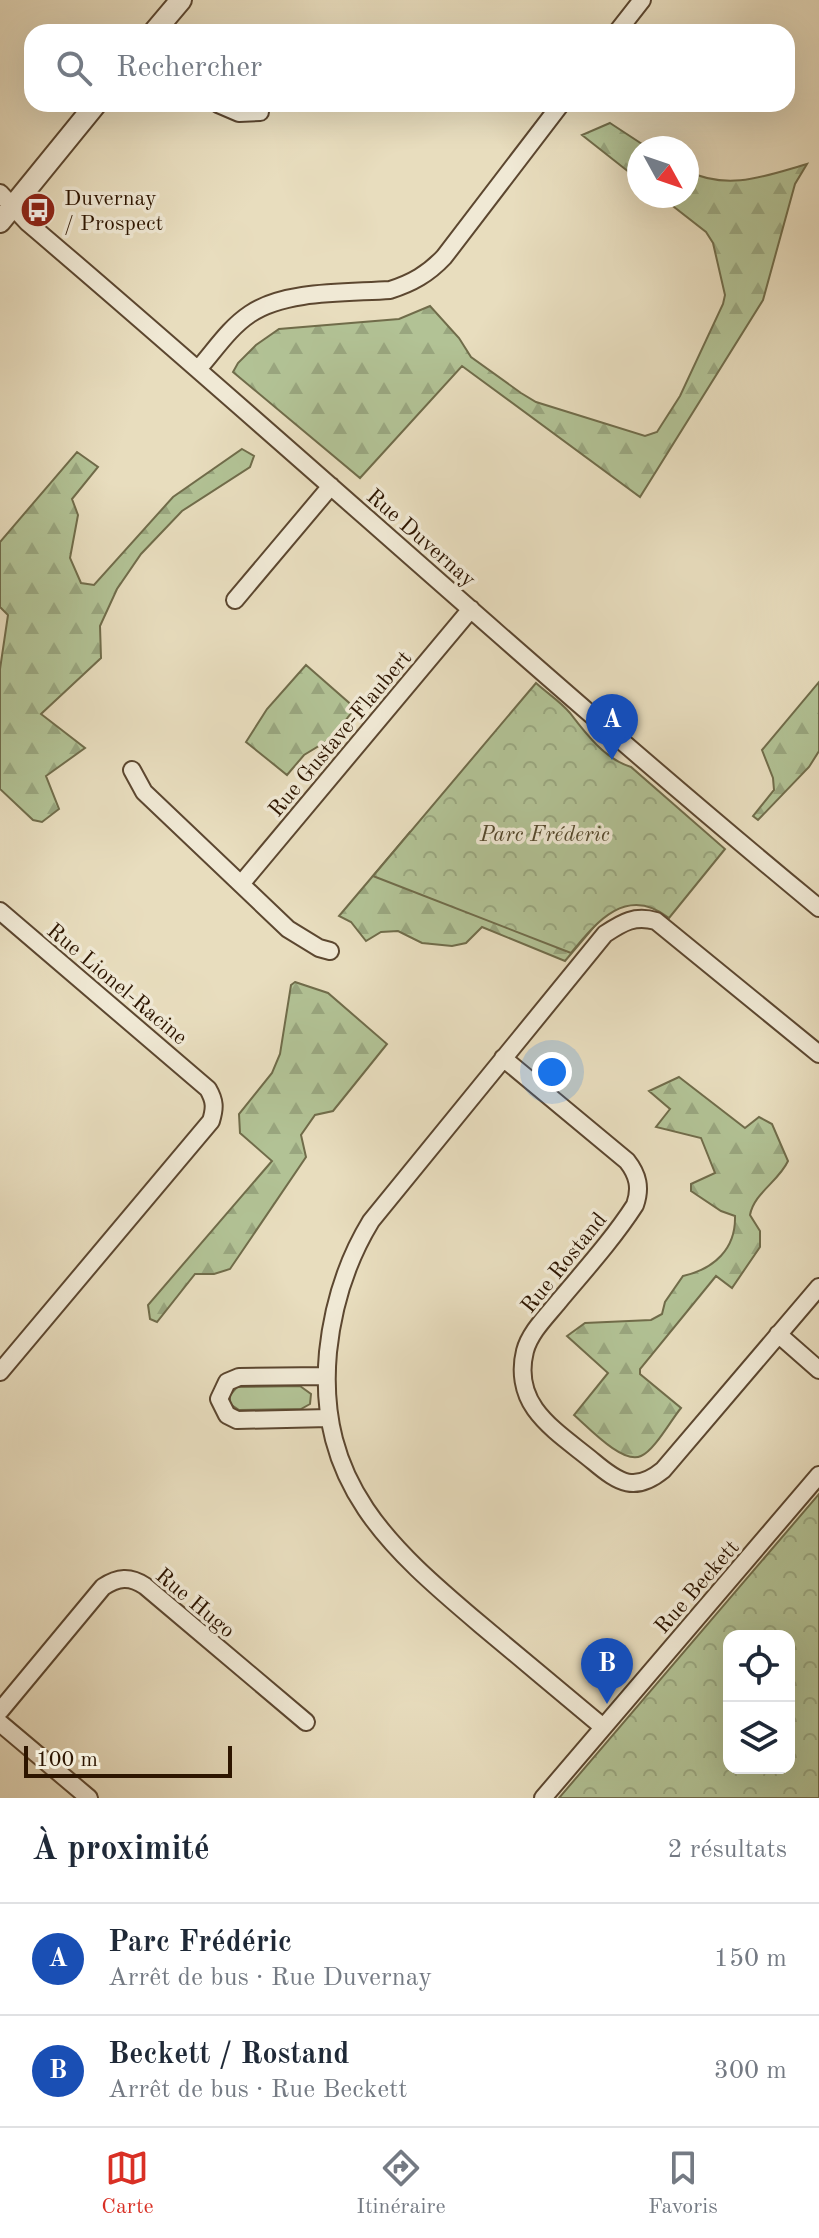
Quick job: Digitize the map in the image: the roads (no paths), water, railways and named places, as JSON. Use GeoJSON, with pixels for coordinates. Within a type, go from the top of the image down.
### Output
{"type":"FeatureCollection","features":[{"type":"Feature","properties":{"kind":"street"},"geometry":{"type":"LineString","coordinates":[[161,24],[181,0]]}},
{"type":"Feature","properties":{"kind":"street"},"geometry":{"type":"LineString","coordinates":[[623,24],[642,0]]}},
{"type":"Feature","properties":{"kind":"street"},"geometry":{"type":"LineString","coordinates":[[4,207],[89,112]]}},
{"type":"Feature","properties":{"kind":"street"},"geometry":{"type":"LineString","coordinates":[[237,112],[260,112]]}},
{"type":"Feature","properties":{"kind":"street"},"geometry":{"type":"LineString","coordinates":[[199,368],[235,326],[267,304],[287,299],[390,290],[430,271],[555,112]]}},
{"type":"Feature","properties":{"kind":"street","name":"Rue Duvernay"},"geometry":{"type":"LineString","coordinates":[[4,207],[199,368],[578,705],[819,908]]}},
{"type":"Feature","properties":{"kind":"street"},"geometry":{"type":"LineString","coordinates":[[235,600],[331,486]]}},
{"type":"Feature","properties":{"kind":"street","name":"Rue Gustave-Flaubert"},"geometry":{"type":"LineString","coordinates":[[241,884],[471,609]]}},
{"type":"Feature","properties":{"kind":"street"},"geometry":{"type":"LineString","coordinates":[[132,770],[144,792],[288,929],[319,948],[330,951]]}},
{"type":"Feature","properties":{"kind":"street","name":"Rue Lionel-Racine"},"geometry":{"type":"LineString","coordinates":[[0,911],[208,1089],[214,1098],[215,1108],[211,1121],[0,1372]]}},
{"type":"Feature","properties":{"kind":"street"},"geometry":{"type":"LineString","coordinates":[[603,1727],[422,1575],[373,1521],[349,1483],[333,1437],[326,1376],[337,1293],[359,1241],[388,1199],[605,934],[629,920],[642,917],[656,921],[819,1054]]}},
{"type":"Feature","properties":{"kind":"street","name":"Rue Rostand"},"geometry":{"type":"LineString","coordinates":[[503,1058],[627,1161],[638,1183],[639,1194],[629,1215],[539,1325],[525,1351],[523,1383],[543,1419],[609,1475],[633,1484],[643,1483],[663,1470],[819,1287]]}},
{"type":"Feature","properties":{"kind":"street"},"geometry":{"type":"LineString","coordinates":[[778,1334],[819,1370]]}},
{"type":"Feature","properties":{"kind":"street"},"geometry":{"type":"LineString","coordinates":[[326,1376],[233,1378],[223,1386],[219,1399],[223,1410],[237,1420],[329,1418]]}},
{"type":"Feature","properties":{"kind":"street","name":"Rue Beckett"},"geometry":{"type":"LineString","coordinates":[[543,1798],[819,1475]]}},
{"type":"Feature","properties":{"kind":"street","name":"Rue Hugo"},"geometry":{"type":"LineString","coordinates":[[0,1711],[103,1587],[124,1578],[134,1579],[145,1586],[306,1722]]}},
{"type":"Feature","properties":{"kind":"street"},"geometry":{"type":"LineString","coordinates":[[0,1723],[89,1798]]}},
{"type":"Feature","properties":{"kind":"place","name":"Duvernay / Prospect"},"geometry":{"type":"Point","coordinates":[38,210]}},
{"type":"Feature","properties":{"kind":"place","name":"Parc Frédéric"},"geometry":{"type":"Point","coordinates":[612,760]}},
{"type":"Feature","properties":{"kind":"place","name":"Beckett / Rostand"},"geometry":{"type":"Point","coordinates":[607,1704]}},
{"type":"Feature","properties":{"kind":"park label","name":"Parc Fréderic"},"geometry":{"type":"Point","coordinates":[545,833]}}]}
